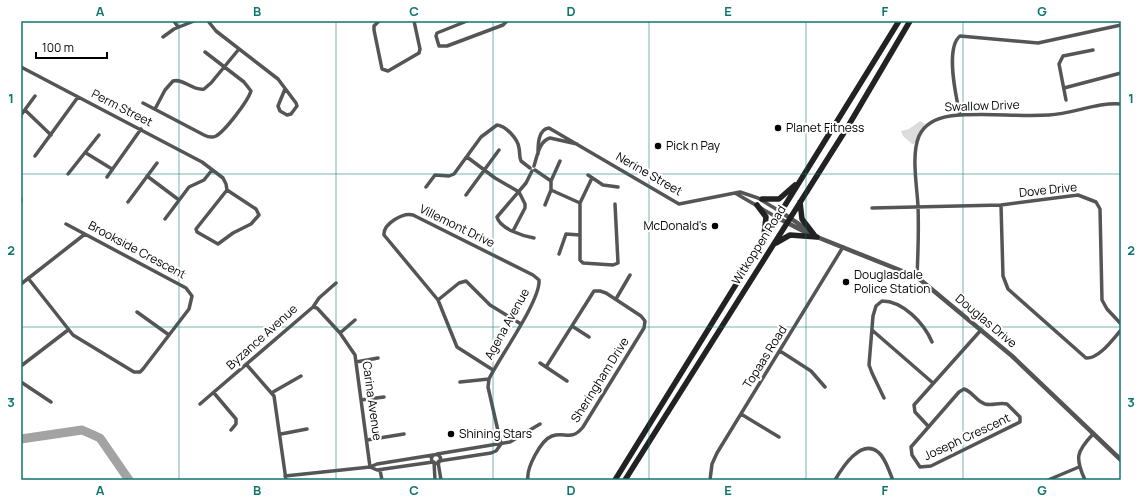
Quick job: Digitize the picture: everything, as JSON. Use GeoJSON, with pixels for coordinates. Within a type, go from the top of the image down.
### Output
{"type":"FeatureCollection","features":[{"type":"Feature","properties":{"kind":"main road","name":"Witkoppen Road"},"geometry":{"type":"LineString","coordinates":[[615,480],[899,21]]}},
{"type":"Feature","properties":{"kind":"main road","name":"Witkoppen Road"},"geometry":{"type":"LineString","coordinates":[[625,480],[847,128],[910,21]]}},
{"type":"Feature","properties":{"kind":"main road"},"geometry":{"type":"LineString","coordinates":[[762,200],[776,200],[782,197],[806,172]]}},
{"type":"Feature","properties":{"kind":"main road"},"geometry":{"type":"LineString","coordinates":[[800,202],[802,219],[815,236]]}},
{"type":"Feature","properties":{"kind":"main road"},"geometry":{"type":"LineString","coordinates":[[757,205],[766,217],[764,239]]}},
{"type":"Feature","properties":{"kind":"main road"},"geometry":{"type":"LineString","coordinates":[[769,250],[782,239],[790,235],[815,236]]}},
{"type":"Feature","properties":{"kind":"street"},"geometry":{"type":"LineString","coordinates":[[174,21],[178,27]]}},
{"type":"Feature","properties":{"kind":"street"},"geometry":{"type":"LineString","coordinates":[[163,37],[178,27],[194,21]]}},
{"type":"Feature","properties":{"kind":"street"},"geometry":{"type":"LineString","coordinates":[[208,21],[216,31],[273,74],[285,89],[297,106],[291,114],[287,115],[280,111],[278,106],[285,89]]}},
{"type":"Feature","properties":{"kind":"street"},"geometry":{"type":"LineString","coordinates":[[379,21],[374,26],[374,30],[382,67],[386,71],[392,70],[419,53],[420,49],[414,21]]}},
{"type":"Feature","properties":{"kind":"street"},"geometry":{"type":"LineString","coordinates":[[467,21],[438,32],[436,36],[440,47],[447,46],[493,29],[507,21]]}},
{"type":"Feature","properties":{"kind":"street"},"geometry":{"type":"LineString","coordinates":[[960,115],[952,73],[955,43],[960,36],[1038,43],[1121,25]]}},
{"type":"Feature","properties":{"kind":"street"},"geometry":{"type":"LineString","coordinates":[[155,109],[165,90],[172,81],[178,80],[195,89],[204,89],[239,48]]}},
{"type":"Feature","properties":{"kind":"street"},"geometry":{"type":"LineString","coordinates":[[1066,100],[1059,64],[1060,60],[1063,56],[1093,50]]}},
{"type":"Feature","properties":{"kind":"street"},"geometry":{"type":"LineString","coordinates":[[143,104],[208,137],[217,135],[247,99],[251,91],[244,82],[205,52]]}},
{"type":"Feature","properties":{"kind":"street","name":"Perm Street"},"geometry":{"type":"LineString","coordinates":[[21,67],[191,156],[223,178],[227,190]]}},
{"type":"Feature","properties":{"kind":"street"},"geometry":{"type":"LineString","coordinates":[[1064,88],[1121,73]]}},
{"type":"Feature","properties":{"kind":"street"},"geometry":{"type":"LineString","coordinates":[[21,116],[36,96]]}},
{"type":"Feature","properties":{"kind":"street"},"geometry":{"type":"LineString","coordinates":[[35,156],[78,97]]}},
{"type":"Feature","properties":{"kind":"street","name":"Swallow Drive"},"geometry":{"type":"LineString","coordinates":[[917,277],[918,207],[915,153],[919,135],[927,125],[934,120],[943,117],[960,115],[1049,115],[1077,111],[1110,103],[1121,104]]}},
{"type":"Feature","properties":{"kind":"street"},"geometry":{"type":"LineString","coordinates":[[26,110],[51,135]]}},
{"type":"Feature","properties":{"kind":"street"},"geometry":{"type":"LineString","coordinates":[[426,187],[435,175],[449,176],[454,174],[481,137],[492,127],[499,125],[516,140],[521,161],[550,181]]}},
{"type":"Feature","properties":{"kind":"street","name":"Nerine Street"},"geometry":{"type":"LineString","coordinates":[[541,133],[546,128],[549,128],[679,204],[688,204],[734,192],[747,193],[762,200],[780,215]]}},
{"type":"Feature","properties":{"kind":"street"},"geometry":{"type":"LineString","coordinates":[[106,177],[141,129]]}},
{"type":"Feature","properties":{"kind":"street"},"geometry":{"type":"LineString","coordinates":[[534,238],[513,231],[502,224],[497,218],[519,192],[533,169],[538,154],[546,139],[541,133]]}},
{"type":"Feature","properties":{"kind":"street"},"geometry":{"type":"LineString","coordinates":[[538,154],[541,133]]}},
{"type":"Feature","properties":{"kind":"street"},"geometry":{"type":"LineString","coordinates":[[68,174],[99,135]]}},
{"type":"Feature","properties":{"kind":"street","name":"Nerine Street"},"geometry":{"type":"LineString","coordinates":[[546,139],[550,138],[580,145]]}},
{"type":"Feature","properties":{"kind":"street"},"geometry":{"type":"LineString","coordinates":[[466,195],[500,150]]}},
{"type":"Feature","properties":{"kind":"street"},"geometry":{"type":"LineString","coordinates":[[86,153],[112,169]]}},
{"type":"Feature","properties":{"kind":"street"},"geometry":{"type":"LineString","coordinates":[[467,157],[519,192],[525,204],[525,208],[513,231]]}},
{"type":"Feature","properties":{"kind":"street"},"geometry":{"type":"LineString","coordinates":[[545,205],[551,190],[550,181],[560,161]]}},
{"type":"Feature","properties":{"kind":"street"},"geometry":{"type":"LineString","coordinates":[[128,202],[157,163]]}},
{"type":"Feature","properties":{"kind":"street"},"geometry":{"type":"LineString","coordinates":[[166,219],[189,186],[204,180],[212,170]]}},
{"type":"Feature","properties":{"kind":"street"},"geometry":{"type":"LineString","coordinates":[[588,175],[603,185],[618,187]]}},
{"type":"Feature","properties":{"kind":"street"},"geometry":{"type":"LineString","coordinates":[[147,176],[179,200]]}},
{"type":"Feature","properties":{"kind":"street"},"geometry":{"type":"LineString","coordinates":[[592,178],[580,202],[580,258],[583,263],[613,265],[618,263],[615,204]]}},
{"type":"Feature","properties":{"kind":"street"},"geometry":{"type":"LineString","coordinates":[[227,190],[256,209],[259,215],[251,224],[233,233],[218,244],[196,230],[227,190]]}},
{"type":"Feature","properties":{"kind":"street"},"geometry":{"type":"LineString","coordinates":[[551,190],[580,202]]}},
{"type":"Feature","properties":{"kind":"street"},"geometry":{"type":"LineString","coordinates":[[734,192],[757,205],[780,215]]}},
{"type":"Feature","properties":{"kind":"street","name":"Dove Drive"},"geometry":{"type":"LineString","coordinates":[[872,208],[1001,205],[1073,195],[1082,196],[1096,202],[1100,212],[1103,303],[1121,324]]}},
{"type":"Feature","properties":{"kind":"street"},"geometry":{"type":"LineString","coordinates":[[1001,205],[1002,276],[1008,289],[1086,358],[1091,358],[1097,354],[1121,330]]}},
{"type":"Feature","properties":{"kind":"street","name":"Villemont Drive"},"geometry":{"type":"LineString","coordinates":[[493,370],[457,347],[438,300],[384,235],[384,230],[387,226],[404,214],[410,214],[538,278]]}},
{"type":"Feature","properties":{"kind":"street","name":"Douglas Drive"},"geometry":{"type":"LineString","coordinates":[[780,215],[790,217],[815,236]]}},
{"type":"Feature","properties":{"kind":"street","name":"Douglas Drive"},"geometry":{"type":"LineString","coordinates":[[780,215],[787,223],[815,236],[917,277],[1026,369],[1121,460]]}},
{"type":"Feature","properties":{"kind":"street","name":"Brookside Crescent"},"geometry":{"type":"LineString","coordinates":[[28,278],[68,330],[84,343],[135,372],[143,368],[191,306],[193,299],[190,291],[66,224]]}},
{"type":"Feature","properties":{"kind":"street"},"geometry":{"type":"LineString","coordinates":[[21,284],[84,234]]}},
{"type":"Feature","properties":{"kind":"street"},"geometry":{"type":"LineString","coordinates":[[559,254],[566,234],[580,235]]}},
{"type":"Feature","properties":{"kind":"street","name":"Topaas Road"},"geometry":{"type":"LineString","coordinates":[[710,480],[711,468],[715,458],[843,247]]}},
{"type":"Feature","properties":{"kind":"street"},"geometry":{"type":"LineString","coordinates":[[616,299],[630,275]]}},
{"type":"Feature","properties":{"kind":"street","name":"Agena Avenue"},"geometry":{"type":"LineString","coordinates":[[501,444],[488,387],[489,379],[521,324],[538,289],[538,278]]}},
{"type":"Feature","properties":{"kind":"street"},"geometry":{"type":"LineString","coordinates":[[438,300],[459,283],[466,281],[490,305],[521,324]]}},
{"type":"Feature","properties":{"kind":"street","name":"Byzance Avenue"},"geometry":{"type":"LineString","coordinates":[[200,404],[313,307],[319,298],[336,283]]}},
{"type":"Feature","properties":{"kind":"street","name":"Sheringham Drive"},"geometry":{"type":"LineString","coordinates":[[528,480],[529,468],[548,438],[555,435],[575,435],[583,427],[644,328],[646,323],[644,318],[602,291],[594,291],[546,367]]}},
{"type":"Feature","properties":{"kind":"street"},"geometry":{"type":"LineString","coordinates":[[884,398],[869,367],[873,316],[876,306],[882,301],[890,302],[905,309],[927,332],[932,342]]}},
{"type":"Feature","properties":{"kind":"street","name":"Carina Avenue"},"geometry":{"type":"LineString","coordinates":[[313,307],[317,308],[351,347],[356,362],[370,467]]}},
{"type":"Feature","properties":{"kind":"street"},"geometry":{"type":"LineString","coordinates":[[137,312],[169,335]]}},
{"type":"Feature","properties":{"kind":"street"},"geometry":{"type":"LineString","coordinates":[[340,333],[355,320]]}},
{"type":"Feature","properties":{"kind":"street"},"geometry":{"type":"LineString","coordinates":[[572,326],[589,337]]}},
{"type":"Feature","properties":{"kind":"street"},"geometry":{"type":"LineString","coordinates":[[21,366],[68,330]]}},
{"type":"Feature","properties":{"kind":"street"},"geometry":{"type":"LineString","coordinates":[[872,330],[933,383]]}},
{"type":"Feature","properties":{"kind":"street"},"geometry":{"type":"LineString","coordinates":[[928,426],[915,412],[914,407],[933,383],[981,330]]}},
{"type":"Feature","properties":{"kind":"street"},"geometry":{"type":"LineString","coordinates":[[780,351],[811,371],[825,387]]}},
{"type":"Feature","properties":{"kind":"street"},"geometry":{"type":"LineString","coordinates":[[356,362],[378,358]]}},
{"type":"Feature","properties":{"kind":"street"},"geometry":{"type":"LineString","coordinates":[[246,364],[273,392],[281,434],[286,478],[370,467],[377,464],[501,444],[510,442],[540,424]]}},
{"type":"Feature","properties":{"kind":"street"},"geometry":{"type":"LineString","coordinates":[[540,364],[567,381]]}},
{"type":"Feature","properties":{"kind":"street"},"geometry":{"type":"LineString","coordinates":[[273,392],[301,376]]}},
{"type":"Feature","properties":{"kind":"street","name":"Agena Avenue"},"geometry":{"type":"LineString","coordinates":[[460,382],[489,379]]}},
{"type":"Feature","properties":{"kind":"street"},"geometry":{"type":"LineString","coordinates":[[21,382],[52,402]]}},
{"type":"Feature","properties":{"kind":"street","name":"Joseph Crescent"},"geometry":{"type":"LineString","coordinates":[[964,389],[972,393],[983,403],[990,405],[1007,404],[1021,421],[1020,424],[922,468],[917,464],[910,449],[928,426],[959,392],[964,389]]}},
{"type":"Feature","properties":{"kind":"street"},"geometry":{"type":"LineString","coordinates":[[214,393],[236,419],[236,424],[230,430]]}},
{"type":"Feature","properties":{"kind":"street"},"geometry":{"type":"LineString","coordinates":[[362,400],[384,396]]}},
{"type":"Feature","properties":{"kind":"street"},"geometry":{"type":"LineString","coordinates":[[741,414],[779,437]]}},
{"type":"Feature","properties":{"kind":"street"},"geometry":{"type":"LineString","coordinates":[[281,434],[307,429]]}},
{"type":"Feature","properties":{"kind":"street"},"geometry":{"type":"LineString","coordinates":[[367,440],[404,434]]}},
{"type":"Feature","properties":{"kind":"street"},"geometry":{"type":"LineString","coordinates":[[1085,480],[1079,467],[1078,457],[1080,450],[1093,434]]}},
{"type":"Feature","properties":{"kind":"street"},"geometry":{"type":"LineString","coordinates":[[370,467],[380,470],[464,458],[491,453],[496,451],[501,444]]}},
{"type":"Feature","properties":{"kind":"street"},"geometry":{"type":"LineString","coordinates":[[835,480],[847,461],[868,449],[877,451],[885,462],[893,480]]}},
{"type":"Feature","properties":{"kind":"street"},"geometry":{"type":"LineString","coordinates":[[462,450],[464,458]]}},
{"type":"Feature","properties":{"kind":"street"},"geometry":{"type":"LineString","coordinates":[[435,455],[431,458],[436,462],[441,480]]}},
{"type":"Feature","properties":{"kind":"street"},"geometry":{"type":"LineString","coordinates":[[435,455],[440,458],[436,462],[435,480]]}},
{"type":"Feature","properties":{"kind":"street"},"geometry":{"type":"LineString","coordinates":[[403,460],[404,466]]}},
{"type":"Feature","properties":{"kind":"street"},"geometry":{"type":"LineString","coordinates":[[1048,480],[1079,467]]}},
{"type":"Feature","properties":{"kind":"street"},"geometry":{"type":"LineString","coordinates":[[380,470],[382,480]]}},
{"type":"Feature","properties":{"kind":"shaded area"},"geometry":{"type":"Polygon","coordinates":[[[920,121],[925,124],[914,144],[912,144],[903,136],[901,131],[909,129],[920,121]]]}},
{"type":"Feature","properties":{"kind":"waterway"},"geometry":{"type":"LineString","coordinates":[[21,439],[82,430],[100,438],[129,480]]}},
{"type":"Feature","properties":{"kind":"place","name":"Planet Fitness"},"geometry":{"type":"Point","coordinates":[778,128]}},
{"type":"Feature","properties":{"kind":"place","name":"Pick n Pay"},"geometry":{"type":"Point","coordinates":[658,146]}},
{"type":"Feature","properties":{"kind":"place","name":"McDonald's"},"geometry":{"type":"Point","coordinates":[715,226]}},
{"type":"Feature","properties":{"kind":"place","name":"Douglasdale Police Station"},"geometry":{"type":"Point","coordinates":[846,282]}},
{"type":"Feature","properties":{"kind":"place","name":"Shining Stars"},"geometry":{"type":"Point","coordinates":[451,434]}}]}
